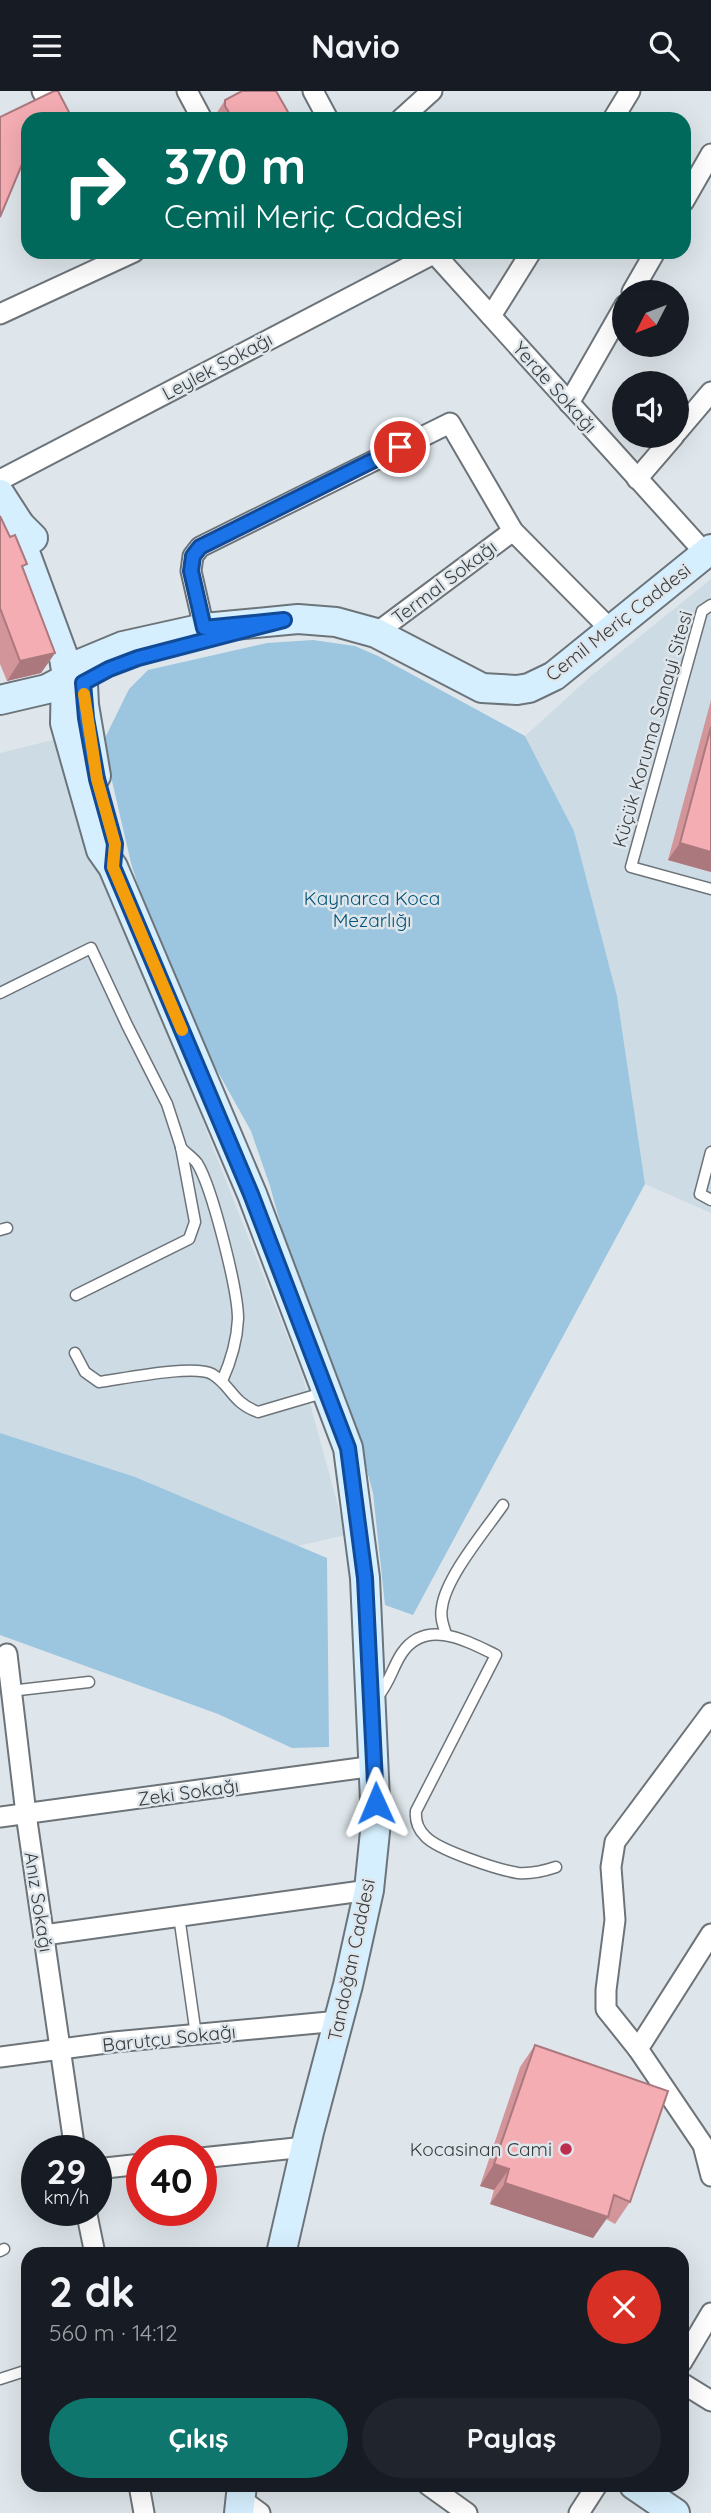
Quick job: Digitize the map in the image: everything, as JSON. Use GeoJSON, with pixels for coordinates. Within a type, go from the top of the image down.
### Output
{"type":"FeatureCollection","features":[{"type":"Feature","properties":{"kind":"street"},"geometry":{"type":"LineString","coordinates":[[42,91],[54,112]]}},
{"type":"Feature","properties":{"kind":"street"},"geometry":{"type":"LineString","coordinates":[[187,91],[198,112]]}},
{"type":"Feature","properties":{"kind":"street"},"geometry":{"type":"LineString","coordinates":[[313,91],[324,112]]}},
{"type":"Feature","properties":{"kind":"street"},"geometry":{"type":"LineString","coordinates":[[409,112],[432,91]]}},
{"type":"Feature","properties":{"kind":"street"},"geometry":{"type":"LineString","coordinates":[[617,112],[630,91]]}},
{"type":"Feature","properties":{"kind":"street"},"geometry":{"type":"LineString","coordinates":[[691,189],[711,154]]}},
{"type":"Feature","properties":{"kind":"street"},"geometry":{"type":"LineString","coordinates":[[0,314],[118,259]]}},
{"type":"Feature","properties":{"kind":"street","name":"Leylek Sokağı"},"geometry":{"type":"LineString","coordinates":[[0,480],[423,259]]}},
{"type":"Feature","properties":{"kind":"street","name":"Yerde Sokağı"},"geometry":{"type":"LineString","coordinates":[[439,259],[637,479],[708,551]]}},
{"type":"Feature","properties":{"kind":"street"},"geometry":{"type":"LineString","coordinates":[[491,316],[527,259]]}},
{"type":"Feature","properties":{"kind":"street"},"geometry":{"type":"LineString","coordinates":[[639,280],[651,259]]}},
{"type":"Feature","properties":{"kind":"street"},"geometry":{"type":"LineString","coordinates":[[569,403],[612,328]]}},
{"type":"Feature","properties":{"kind":"street"},"geometry":{"type":"LineString","coordinates":[[689,418],[711,391]]}},
{"type":"Feature","properties":{"kind":"street"},"geometry":{"type":"LineString","coordinates":[[204,628],[191,571],[193,556],[200,547],[450,423],[513,531],[610,629]]}},
{"type":"Feature","properties":{"kind":"street"},"geometry":{"type":"LineString","coordinates":[[637,479],[664,448]]}},
{"type":"Feature","properties":{"kind":"street","name":"Tandoğan Caddesi"},"geometry":{"type":"LineString","coordinates":[[0,494],[20,525],[36,541],[86,718],[97,779],[115,844],[113,867],[251,1194],[348,1448],[365,1578],[376,1822],[369,1890],[306,2147],[289,2247]]}},
{"type":"Feature","properties":{"kind":"street","name":"Termal Sokağı"},"geometry":{"type":"LineString","coordinates":[[376,633],[513,531]]}},
{"type":"Feature","properties":{"kind":"street","name":"Cemil Meriç Caddesi"},"geometry":{"type":"LineString","coordinates":[[0,714],[42,708],[123,646],[204,628],[284,620],[337,622],[376,633],[482,688],[529,688],[554,676],[708,551]]}},
{"type":"Feature","properties":{"kind":"street","name":"Cemil Meriç Caddesi"},"geometry":{"type":"LineString","coordinates":[[0,700],[74,681],[138,658],[284,620]]}},
{"type":"Feature","properties":{"kind":"street","name":"Anız Sokağı"},"geometry":{"type":"LineString","coordinates":[[7,1654],[10,1691],[6,1712],[26,1814],[73,2135]]}},
{"type":"Feature","properties":{"kind":"street"},"geometry":{"type":"LineString","coordinates":[[711,1713],[615,1842],[611,1867],[615,1920],[606,1990],[606,2009],[707,2140],[711,2176]]}},
{"type":"Feature","properties":{"kind":"street","name":"Zeki Sokağı"},"geometry":{"type":"LineString","coordinates":[[0,1817],[375,1766]]}},
{"type":"Feature","properties":{"kind":"street"},"geometry":{"type":"LineString","coordinates":[[44,1935],[369,1890]]}},
{"type":"Feature","properties":{"kind":"street"},"geometry":{"type":"LineString","coordinates":[[638,2049],[711,1934]]}},
{"type":"Feature","properties":{"kind":"street","name":"Barutçu Sokağı"},"geometry":{"type":"LineString","coordinates":[[0,2057],[62,2051],[114,2042],[339,2021]]}},
{"type":"Feature","properties":{"kind":"street"},"geometry":{"type":"LineString","coordinates":[[217,2156],[306,2147]]}},
{"type":"Feature","properties":{"kind":"street"},"geometry":{"type":"LineString","coordinates":[[89,2226],[94,2247]]}},
{"type":"Feature","properties":{"kind":"street"},"geometry":{"type":"LineString","coordinates":[[689,2350],[711,2313]]}},
{"type":"Feature","properties":{"kind":"street"},"geometry":{"type":"LineString","coordinates":[[689,2388],[711,2402]]}},
{"type":"Feature","properties":{"kind":"street"},"geometry":{"type":"LineString","coordinates":[[140,2492],[144,2513]]}},
{"type":"Feature","properties":{"kind":"street"},"geometry":{"type":"LineString","coordinates":[[438,2492],[467,2513]]}},
{"type":"Feature","properties":{"kind":"street"},"geometry":{"type":"LineString","coordinates":[[579,2513],[592,2492]]}},
{"type":"Feature","properties":{"kind":"street"},"geometry":{"type":"LineString","coordinates":[[644,2492],[675,2513]]}},
{"type":"Feature","properties":{"kind":"lane","name":"Küçük Koruma Sanayi Sitesi"},"geometry":{"type":"LineString","coordinates":[[711,605],[702,611],[631,867],[711,889]]}},
{"type":"Feature","properties":{"kind":"lane"},"geometry":{"type":"LineString","coordinates":[[0,993],[91,947],[167,1104],[181,1147],[195,1222],[189,1239],[76,1295]]}},
{"type":"Feature","properties":{"kind":"lane"},"geometry":{"type":"LineString","coordinates":[[181,1147],[197,1163],[210,1196],[237,1298],[236,1336],[222,1381]]}},
{"type":"Feature","properties":{"kind":"lane"},"geometry":{"type":"LineString","coordinates":[[711,1151],[699,1194],[711,1200]]}},
{"type":"Feature","properties":{"kind":"lane"},"geometry":{"type":"LineString","coordinates":[[75,1353],[85,1372],[99,1382],[199,1370],[208,1372],[222,1381],[240,1403],[258,1412],[327,1392]]}},
{"type":"Feature","properties":{"kind":"lane"},"geometry":{"type":"LineString","coordinates":[[446,1634],[441,1612],[444,1596],[460,1567],[503,1505]]}},
{"type":"Feature","properties":{"kind":"lane"},"geometry":{"type":"LineString","coordinates":[[372,1699],[382,1693],[403,1652],[410,1644],[428,1635],[446,1634],[496,1655],[416,1811],[419,1830],[429,1840],[466,1857],[505,1870],[529,1873],[556,1867]]}},
{"type":"Feature","properties":{"kind":"lane"},"geometry":{"type":"LineString","coordinates":[[10,1691],[89,1682]]}},
{"type":"Feature","properties":{"kind":"lane"},"geometry":{"type":"LineString","coordinates":[[179,1916],[196,2035]]}},
{"type":"Feature","properties":{"kind":"lane"},"geometry":{"type":"LineString","coordinates":[[0,2379],[21,2372]]}},
{"type":"Feature","properties":{"kind":"shaded area"},"geometry":{"type":"Polygon","coordinates":[[[711,579],[711,1213],[645,1184],[617,996],[574,831],[525,736],[591,676],[711,579]]]}},
{"type":"Feature","properties":{"kind":"shaded area"},"geometry":{"type":"Polygon","coordinates":[[[53,740],[302,1374],[346,1535],[293,1547],[111,1469],[0,1436],[0,753],[53,740]]]}},
{"type":"Feature","properties":{"kind":"green space","name":"Kaynarca Koca Mezarlığı"},"geometry":{"type":"Polygon","coordinates":[[[313,640],[355,646],[378,656],[525,736],[574,831],[617,996],[645,1184],[413,1615],[385,1605],[373,1493],[360,1445],[340,1385],[296,1280],[270,1186],[251,1131],[187,1023],[162,963],[131,863],[103,742],[129,689],[148,670],[267,643],[313,640]]]}},
{"type":"Feature","properties":{"kind":"green space"},"geometry":{"type":"Polygon","coordinates":[[[0,1433],[135,1477],[327,1558],[329,1747],[292,1748],[218,1714],[0,1635],[0,1433]]]}},
{"type":"Feature","properties":{"kind":"building"},"geometry":{"type":"Polygon","coordinates":[[[54,91],[58,91],[69,112],[21,112],[21,167],[0,217],[0,117],[54,91]]]}},
{"type":"Feature","properties":{"kind":"building"},"geometry":{"type":"Polygon","coordinates":[[[242,91],[276,91],[288,112],[229,112],[225,100],[242,91]]]}},
{"type":"Feature","properties":{"kind":"building"},"geometry":{"type":"Polygon","coordinates":[[[0,516],[10,537],[15,535],[27,564],[22,566],[55,653],[20,661],[0,608],[0,516]]]}},
{"type":"Feature","properties":{"kind":"building"},"geometry":{"type":"Polygon","coordinates":[[[711,727],[711,852],[680,843],[711,727]]]}},
{"type":"Feature","properties":{"kind":"building","name":"Kocasinan Cami"},"geometry":{"type":"Polygon","coordinates":[[[535,2045],[668,2091],[630,2202],[614,2195],[608,2217],[505,2183],[509,2169],[494,2164],[535,2045]]]}},
{"type":"Feature","properties":{"kind":"slow traffic"},"geometry":{"type":"LineString","coordinates":[[84,694],[97,779],[115,844],[113,867],[182,1030]]}},
{"type":"Feature","properties":{"kind":"place","name":"Kocasinan Cami"},"geometry":{"type":"Point","coordinates":[566,2149]}},
{"type":"Feature","properties":{"kind":"route"},"geometry":{"type":"LineString","coordinates":[[376,1803],[365,1578],[348,1448],[251,1194],[113,867],[115,844],[97,779],[84,705],[83,683],[138,658],[284,620],[204,628],[191,571],[193,556],[200,547],[400,447]]}}]}
